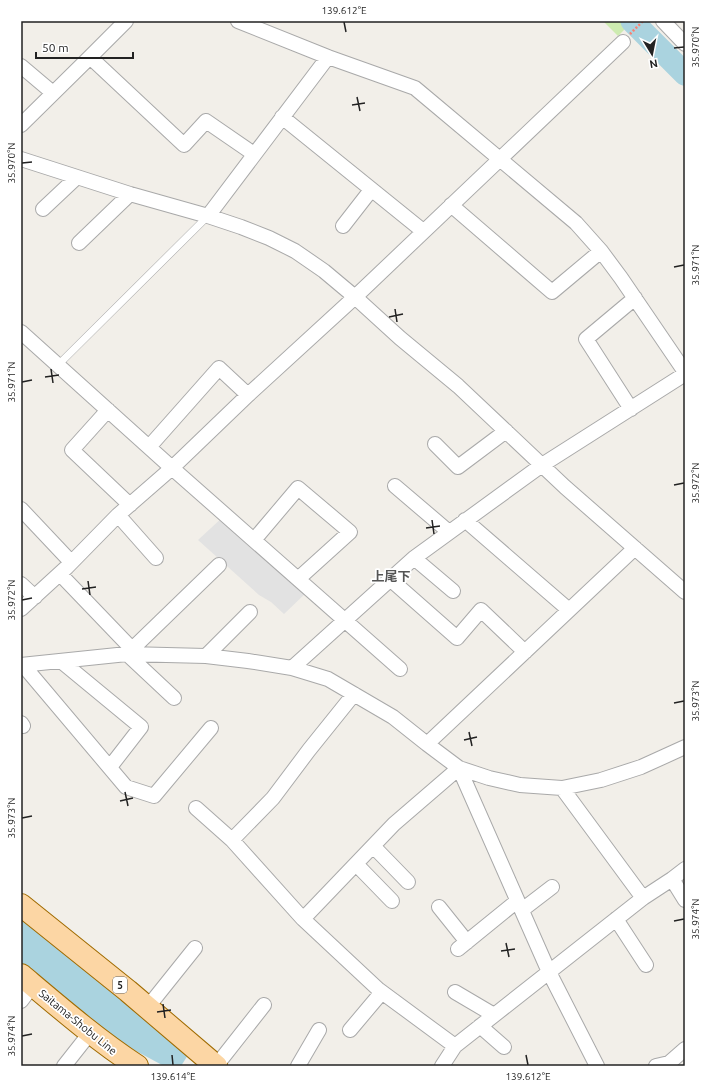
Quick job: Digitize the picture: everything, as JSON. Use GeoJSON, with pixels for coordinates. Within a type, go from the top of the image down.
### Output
{"type":"FeatureCollection","features":[{"type":"Feature","properties":{"kind":"main road","name":"5"},"geometry":{"type":"LineString","coordinates":[[21,905],[147,1008],[210,1063]]}},
{"type":"Feature","properties":{"kind":"main road","name":"Saitama-Shobu Line"},"geometry":{"type":"LineString","coordinates":[[25,987],[137,1066]]}},
{"type":"Feature","properties":{"kind":"street"},"geometry":{"type":"LineString","coordinates":[[21,125],[126,21]]}},
{"type":"Feature","properties":{"kind":"street"},"geometry":{"type":"LineString","coordinates":[[238,21],[328,57],[415,88],[576,223],[601,251],[621,278],[685,373],[542,465],[414,558],[292,668]]}},
{"type":"Feature","properties":{"kind":"street"},"geometry":{"type":"LineString","coordinates":[[663,21],[685,44]]}},
{"type":"Feature","properties":{"kind":"street"},"geometry":{"type":"LineString","coordinates":[[21,610],[60,574],[118,515],[172,468],[248,395],[355,297],[622,42]]}},
{"type":"Feature","properties":{"kind":"street"},"geometry":{"type":"LineString","coordinates":[[90,57],[184,146],[206,121],[254,154]]}},
{"type":"Feature","properties":{"kind":"street"},"geometry":{"type":"LineString","coordinates":[[208,216],[328,57]]}},
{"type":"Feature","properties":{"kind":"street"},"geometry":{"type":"LineString","coordinates":[[21,66],[53,93]]}},
{"type":"Feature","properties":{"kind":"street"},"geometry":{"type":"LineString","coordinates":[[282,117],[423,231]]}},
{"type":"Feature","properties":{"kind":"street"},"geometry":{"type":"LineString","coordinates":[[21,159],[76,178],[241,227],[269,238],[295,251],[324,271],[400,338],[458,386],[565,487],[685,592]]}},
{"type":"Feature","properties":{"kind":"street"},"geometry":{"type":"LineString","coordinates":[[43,209],[76,178]]}},
{"type":"Feature","properties":{"kind":"street"},"geometry":{"type":"LineString","coordinates":[[343,226],[371,190]]}},
{"type":"Feature","properties":{"kind":"street"},"geometry":{"type":"LineString","coordinates":[[79,243],[130,194]]}},
{"type":"Feature","properties":{"kind":"street"},"geometry":{"type":"LineString","coordinates":[[451,205],[552,292],[601,251]]}},
{"type":"Feature","properties":{"kind":"street"},"geometry":{"type":"LineString","coordinates":[[631,409],[586,339],[635,298]]}},
{"type":"Feature","properties":{"kind":"street"},"geometry":{"type":"LineString","coordinates":[[21,332],[400,670]]}},
{"type":"Feature","properties":{"kind":"street"},"geometry":{"type":"LineString","coordinates":[[149,447],[219,368],[248,395]]}},
{"type":"Feature","properties":{"kind":"street"},"geometry":{"type":"LineString","coordinates":[[108,410],[72,450],[130,505]]}},
{"type":"Feature","properties":{"kind":"street"},"geometry":{"type":"LineString","coordinates":[[435,444],[458,467],[506,431]]}},
{"type":"Feature","properties":{"kind":"street"},"geometry":{"type":"LineString","coordinates":[[395,486],[449,532]]}},
{"type":"Feature","properties":{"kind":"street"},"geometry":{"type":"LineString","coordinates":[[254,540],[298,488],[350,532],[298,579]]}},
{"type":"Feature","properties":{"kind":"street"},"geometry":{"type":"LineString","coordinates":[[21,509],[71,562]]}},
{"type":"Feature","properties":{"kind":"street"},"geometry":{"type":"LineString","coordinates":[[118,515],[156,558]]}},
{"type":"Feature","properties":{"kind":"street"},"geometry":{"type":"LineString","coordinates":[[465,520],[568,610]]}},
{"type":"Feature","properties":{"kind":"street"},"geometry":{"type":"LineString","coordinates":[[427,744],[635,548]]}},
{"type":"Feature","properties":{"kind":"street"},"geometry":{"type":"LineString","coordinates":[[414,558],[452,591]]}},
{"type":"Feature","properties":{"kind":"street"},"geometry":{"type":"LineString","coordinates":[[129,651],[219,564]]}},
{"type":"Feature","properties":{"kind":"street"},"geometry":{"type":"LineString","coordinates":[[60,574],[129,651],[174,698]]}},
{"type":"Feature","properties":{"kind":"street"},"geometry":{"type":"LineString","coordinates":[[390,579],[457,638],[481,610],[525,652]]}},
{"type":"Feature","properties":{"kind":"street"},"geometry":{"type":"LineString","coordinates":[[21,584],[35,597]]}},
{"type":"Feature","properties":{"kind":"street"},"geometry":{"type":"LineString","coordinates":[[206,656],[250,612]]}},
{"type":"Feature","properties":{"kind":"street"},"geometry":{"type":"LineString","coordinates":[[22,665],[129,651],[248,660],[292,668],[328,679],[393,716],[459,768],[489,778],[520,785],[562,788],[601,780],[641,767],[685,747]]}},
{"type":"Feature","properties":{"kind":"street"},"geometry":{"type":"LineString","coordinates":[[61,661],[141,727],[110,767]]}},
{"type":"Feature","properties":{"kind":"street"},"geometry":{"type":"LineString","coordinates":[[22,665],[126,787],[154,796],[211,728]]}},
{"type":"Feature","properties":{"kind":"street"},"geometry":{"type":"LineString","coordinates":[[232,840],[273,798],[354,694]]}},
{"type":"Feature","properties":{"kind":"street"},"geometry":{"type":"LineString","coordinates":[[303,919],[394,824],[459,768]]}},
{"type":"Feature","properties":{"kind":"street"},"geometry":{"type":"LineString","coordinates":[[459,768],[549,972],[597,1066]]}},
{"type":"Feature","properties":{"kind":"street"},"geometry":{"type":"LineString","coordinates":[[562,788],[643,898]]}},
{"type":"Feature","properties":{"kind":"street"},"geometry":{"type":"LineString","coordinates":[[196,808],[232,840],[303,919],[382,992],[455,1046]]}},
{"type":"Feature","properties":{"kind":"street"},"geometry":{"type":"LineString","coordinates":[[373,846],[408,882]]}},
{"type":"Feature","properties":{"kind":"street"},"geometry":{"type":"LineString","coordinates":[[356,864],[392,901]]}},
{"type":"Feature","properties":{"kind":"street"},"geometry":{"type":"LineString","coordinates":[[442,1066],[455,1046],[643,898],[685,869]]}},
{"type":"Feature","properties":{"kind":"street"},"geometry":{"type":"LineString","coordinates":[[672,879],[685,900]]}},
{"type":"Feature","properties":{"kind":"street"},"geometry":{"type":"LineString","coordinates":[[439,907],[462,945],[520,906],[552,887]]}},
{"type":"Feature","properties":{"kind":"street"},"geometry":{"type":"LineString","coordinates":[[616,919],[646,965]]}},
{"type":"Feature","properties":{"kind":"street"},"geometry":{"type":"LineString","coordinates":[[147,1008],[195,948]]}},
{"type":"Feature","properties":{"kind":"street"},"geometry":{"type":"LineString","coordinates":[[350,1030],[382,992]]}},
{"type":"Feature","properties":{"kind":"street"},"geometry":{"type":"LineString","coordinates":[[455,992],[494,1015]]}},
{"type":"Feature","properties":{"kind":"street"},"geometry":{"type":"LineString","coordinates":[[210,1063],[264,1005]]}},
{"type":"Feature","properties":{"kind":"street"},"geometry":{"type":"LineString","coordinates":[[480,1026],[504,1047]]}},
{"type":"Feature","properties":{"kind":"street"},"geometry":{"type":"LineString","coordinates":[[298,1066],[320,1030]]}},
{"type":"Feature","properties":{"kind":"street"},"geometry":{"type":"LineString","coordinates":[[64,1066],[90,1033]]}},
{"type":"Feature","properties":{"kind":"street"},"geometry":{"type":"LineString","coordinates":[[656,1066],[669,1063],[685,1050]]}},
{"type":"Feature","properties":{"kind":"lane"},"geometry":{"type":"LineString","coordinates":[[58,365],[208,216]]}},
{"type":"Feature","properties":{"kind":"green space"},"geometry":{"type":"Polygon","coordinates":[[[603,21],[629,21],[631,23],[618,36],[603,21]]]}},
{"type":"Feature","properties":{"kind":"shaded area"},"geometry":{"type":"Polygon","coordinates":[[[224,516],[307,592],[284,614],[271,602],[259,595],[198,540],[224,516]]]}},
{"type":"Feature","properties":{"kind":"water"},"geometry":{"type":"Polygon","coordinates":[[[21,918],[188,1055],[181,1066],[164,1066],[121,1043],[72,1008],[21,962],[21,918]]]}},
{"type":"Feature","properties":{"kind":"waterway"},"geometry":{"type":"LineString","coordinates":[[632,21],[685,74]]}},
{"type":"Feature","properties":{"kind":"district","name":"上尾下"},"geometry":{"type":"Point","coordinates":[391,576]}}]}
